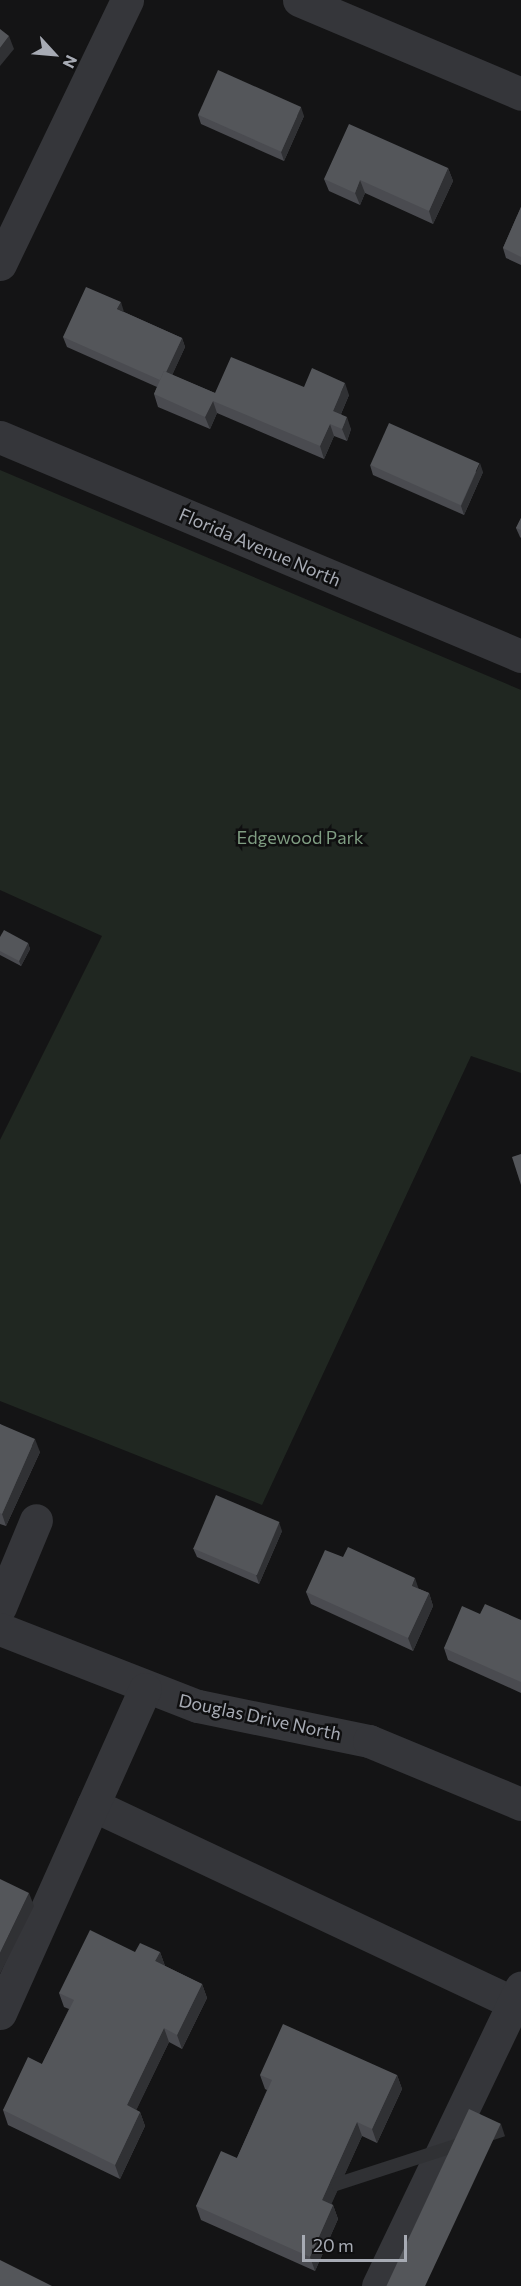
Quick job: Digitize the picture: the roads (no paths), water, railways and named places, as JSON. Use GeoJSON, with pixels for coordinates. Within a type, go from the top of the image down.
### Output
{"type":"FeatureCollection","features":[{"type":"Feature","properties":{"kind":"street"},"geometry":{"type":"LineString","coordinates":[[299,0],[521,94]]}},
{"type":"Feature","properties":{"kind":"street"},"geometry":{"type":"LineString","coordinates":[[0,264],[122,2]]}},
{"type":"Feature","properties":{"kind":"street","name":"Florida Avenue North"},"geometry":{"type":"LineString","coordinates":[[0,437],[521,656]]}},
{"type":"Feature","properties":{"kind":"street"},"geometry":{"type":"LineString","coordinates":[[0,1607],[36,1521]]}},
{"type":"Feature","properties":{"kind":"street","name":"Douglas Drive North"},"geometry":{"type":"LineString","coordinates":[[0,1629],[145,1689],[198,1706],[369,1741],[521,1804]]}},
{"type":"Feature","properties":{"kind":"street"},"geometry":{"type":"LineString","coordinates":[[0,2013],[145,1689]]}},
{"type":"Feature","properties":{"kind":"street"},"geometry":{"type":"LineString","coordinates":[[93,1804],[517,1995],[378,2286]]}},
{"type":"Feature","properties":{"kind":"park label","name":"Edgewood Park"},"geometry":{"type":"Point","coordinates":[300,837]}}]}
